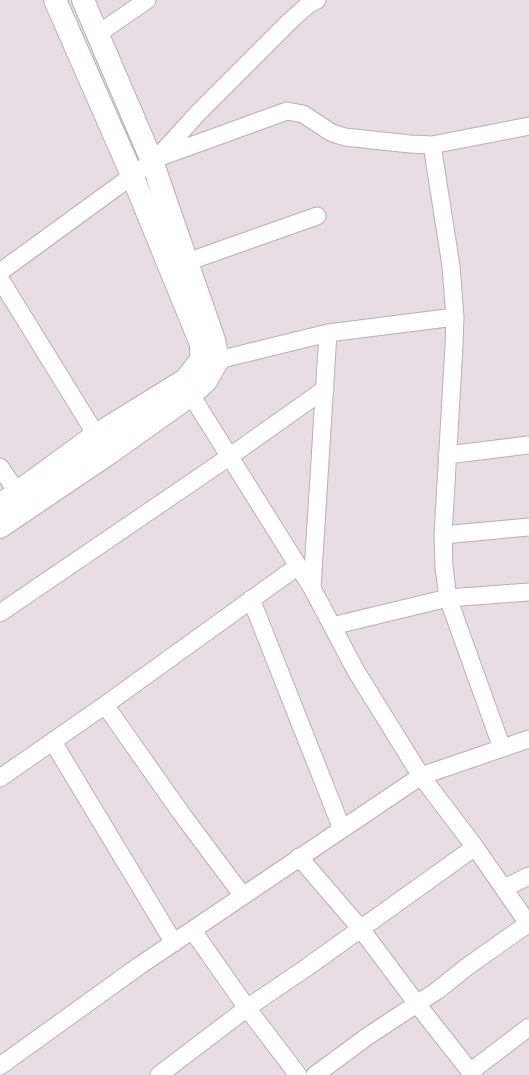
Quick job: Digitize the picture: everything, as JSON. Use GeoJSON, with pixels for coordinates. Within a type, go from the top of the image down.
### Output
{"type":"FeatureCollection","features":[{"type":"Feature","properties":{"kind":"street"},"geometry":{"type":"LineString","coordinates":[[55,0],[132,175],[201,344],[209,360]]}},
{"type":"Feature","properties":{"kind":"street"},"geometry":{"type":"LineString","coordinates":[[0,527],[108,454],[188,388],[209,360],[214,340],[187,262],[155,159],[83,0]]}},
{"type":"Feature","properties":{"kind":"street"},"geometry":{"type":"LineString","coordinates":[[98,34],[147,0]]}},
{"type":"Feature","properties":{"kind":"street"},"geometry":{"type":"LineString","coordinates":[[0,272],[155,159],[199,112],[290,22],[308,5],[317,0]]}},
{"type":"Feature","properties":{"kind":"street"},"geometry":{"type":"LineString","coordinates":[[155,159],[287,111],[303,114],[332,133],[345,137],[410,144],[432,145],[529,126]]}},
{"type":"Feature","properties":{"kind":"street"},"geometry":{"type":"LineString","coordinates":[[432,145],[451,266],[455,317],[443,535],[444,567],[448,598],[502,748]]}},
{"type":"Feature","properties":{"kind":"street"},"geometry":{"type":"LineString","coordinates":[[187,262],[317,216]]}},
{"type":"Feature","properties":{"kind":"street"},"geometry":{"type":"LineString","coordinates":[[0,279],[108,454]]}},
{"type":"Feature","properties":{"kind":"street"},"geometry":{"type":"LineString","coordinates":[[209,360],[328,333],[455,317]]}},
{"type":"Feature","properties":{"kind":"street"},"geometry":{"type":"LineString","coordinates":[[312,588],[328,333]]}},
{"type":"Feature","properties":{"kind":"street"},"geometry":{"type":"LineString","coordinates":[[0,467],[8,498],[96,435],[188,388]]}},
{"type":"Feature","properties":{"kind":"street"},"geometry":{"type":"LineString","coordinates":[[188,388],[229,457],[312,588],[356,671],[421,776],[529,924],[468,966],[438,990],[368,1036],[315,1075]]}},
{"type":"Feature","properties":{"kind":"street"},"geometry":{"type":"LineString","coordinates":[[0,613],[229,457],[325,389]]}},
{"type":"Feature","properties":{"kind":"street"},"geometry":{"type":"LineString","coordinates":[[447,455],[529,445]]}},
{"type":"Feature","properties":{"kind":"street"},"geometry":{"type":"LineString","coordinates":[[443,535],[529,527]]}},
{"type":"Feature","properties":{"kind":"street"},"geometry":{"type":"LineString","coordinates":[[0,778],[53,742],[298,566]]}},
{"type":"Feature","properties":{"kind":"street"},"geometry":{"type":"LineString","coordinates":[[332,626],[448,598],[529,592]]}},
{"type":"Feature","properties":{"kind":"street"},"geometry":{"type":"LineString","coordinates":[[251,599],[342,829]]}},
{"type":"Feature","properties":{"kind":"street"},"geometry":{"type":"LineString","coordinates":[[105,705],[181,814],[243,896]]}},
{"type":"Feature","properties":{"kind":"street"},"geometry":{"type":"LineString","coordinates":[[0,1066],[133,971],[421,776],[529,739]]}},
{"type":"Feature","properties":{"kind":"street"},"geometry":{"type":"LineString","coordinates":[[53,742],[174,943]]}},
{"type":"Feature","properties":{"kind":"street"},"geometry":{"type":"LineString","coordinates":[[159,1075],[247,1008],[361,929],[474,847]]}},
{"type":"Feature","properties":{"kind":"street"},"geometry":{"type":"LineString","coordinates":[[299,858],[361,929],[417,1004],[472,1073],[529,1027]]}},
{"type":"Feature","properties":{"kind":"street"},"geometry":{"type":"LineString","coordinates":[[504,888],[529,876]]}},
{"type":"Feature","properties":{"kind":"street"},"geometry":{"type":"LineString","coordinates":[[193,931],[247,1008],[298,1075]]}}]}
